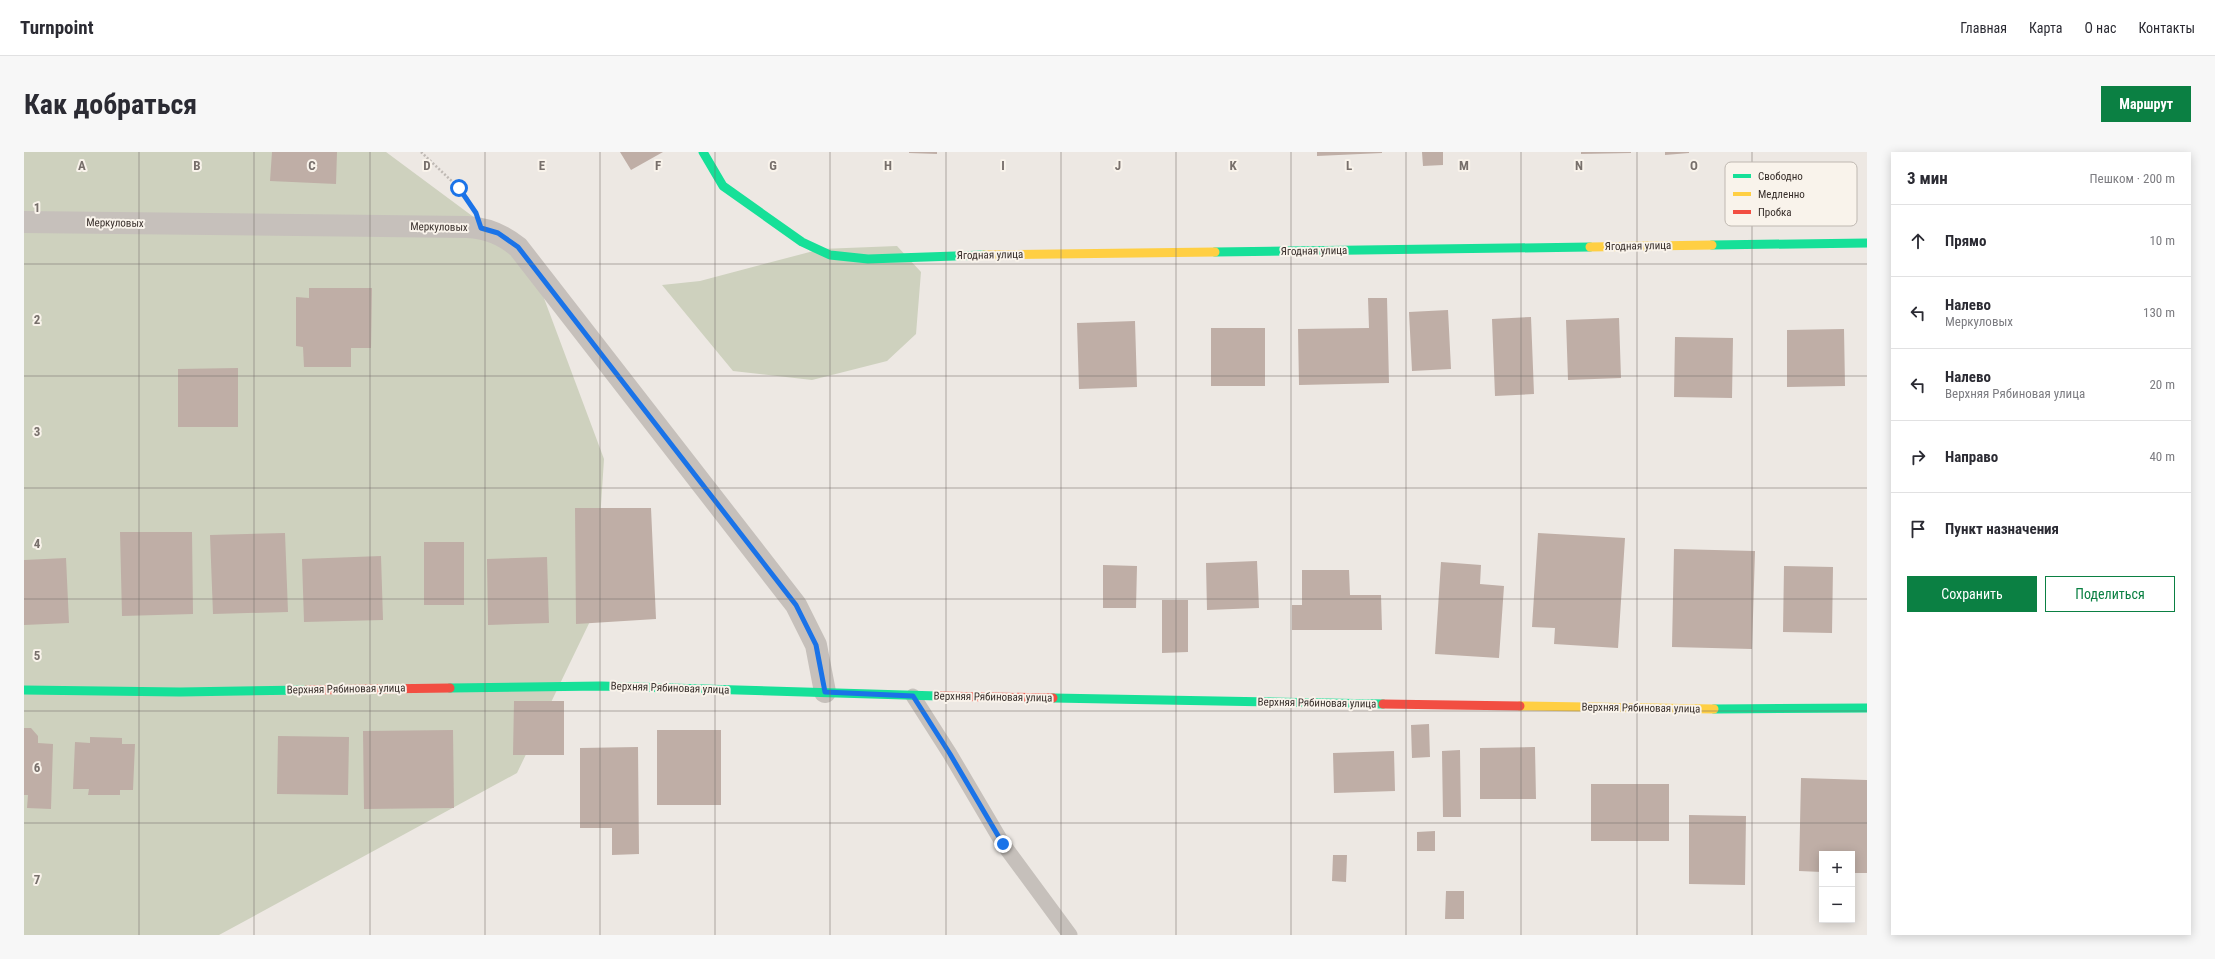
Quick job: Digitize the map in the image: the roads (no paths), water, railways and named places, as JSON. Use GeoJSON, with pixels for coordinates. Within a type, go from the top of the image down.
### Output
{"type":"FeatureCollection","features":[{"type":"Feature","properties":{"kind":"street","name":"Ягодная улица"},"geometry":{"type":"LineString","coordinates":[[703,152],[723,186],[802,242],[830,255],[868,259],[923,256],[1867,243]]}},
{"type":"Feature","properties":{"kind":"street","name":"Меркуловых"},"geometry":{"type":"LineString","coordinates":[[24,222],[481,228],[498,233],[518,247],[796,605],[816,645],[825,692]]}},
{"type":"Feature","properties":{"kind":"street","name":"Верхняя Рябиновая улица"},"geometry":{"type":"LineString","coordinates":[[24,690],[180,692],[601,686],[913,696],[1699,709],[1867,708]]}},
{"type":"Feature","properties":{"kind":"lane"},"geometry":{"type":"LineString","coordinates":[[913,696],[950,754],[1003,844],[1070,935]]}}]}
